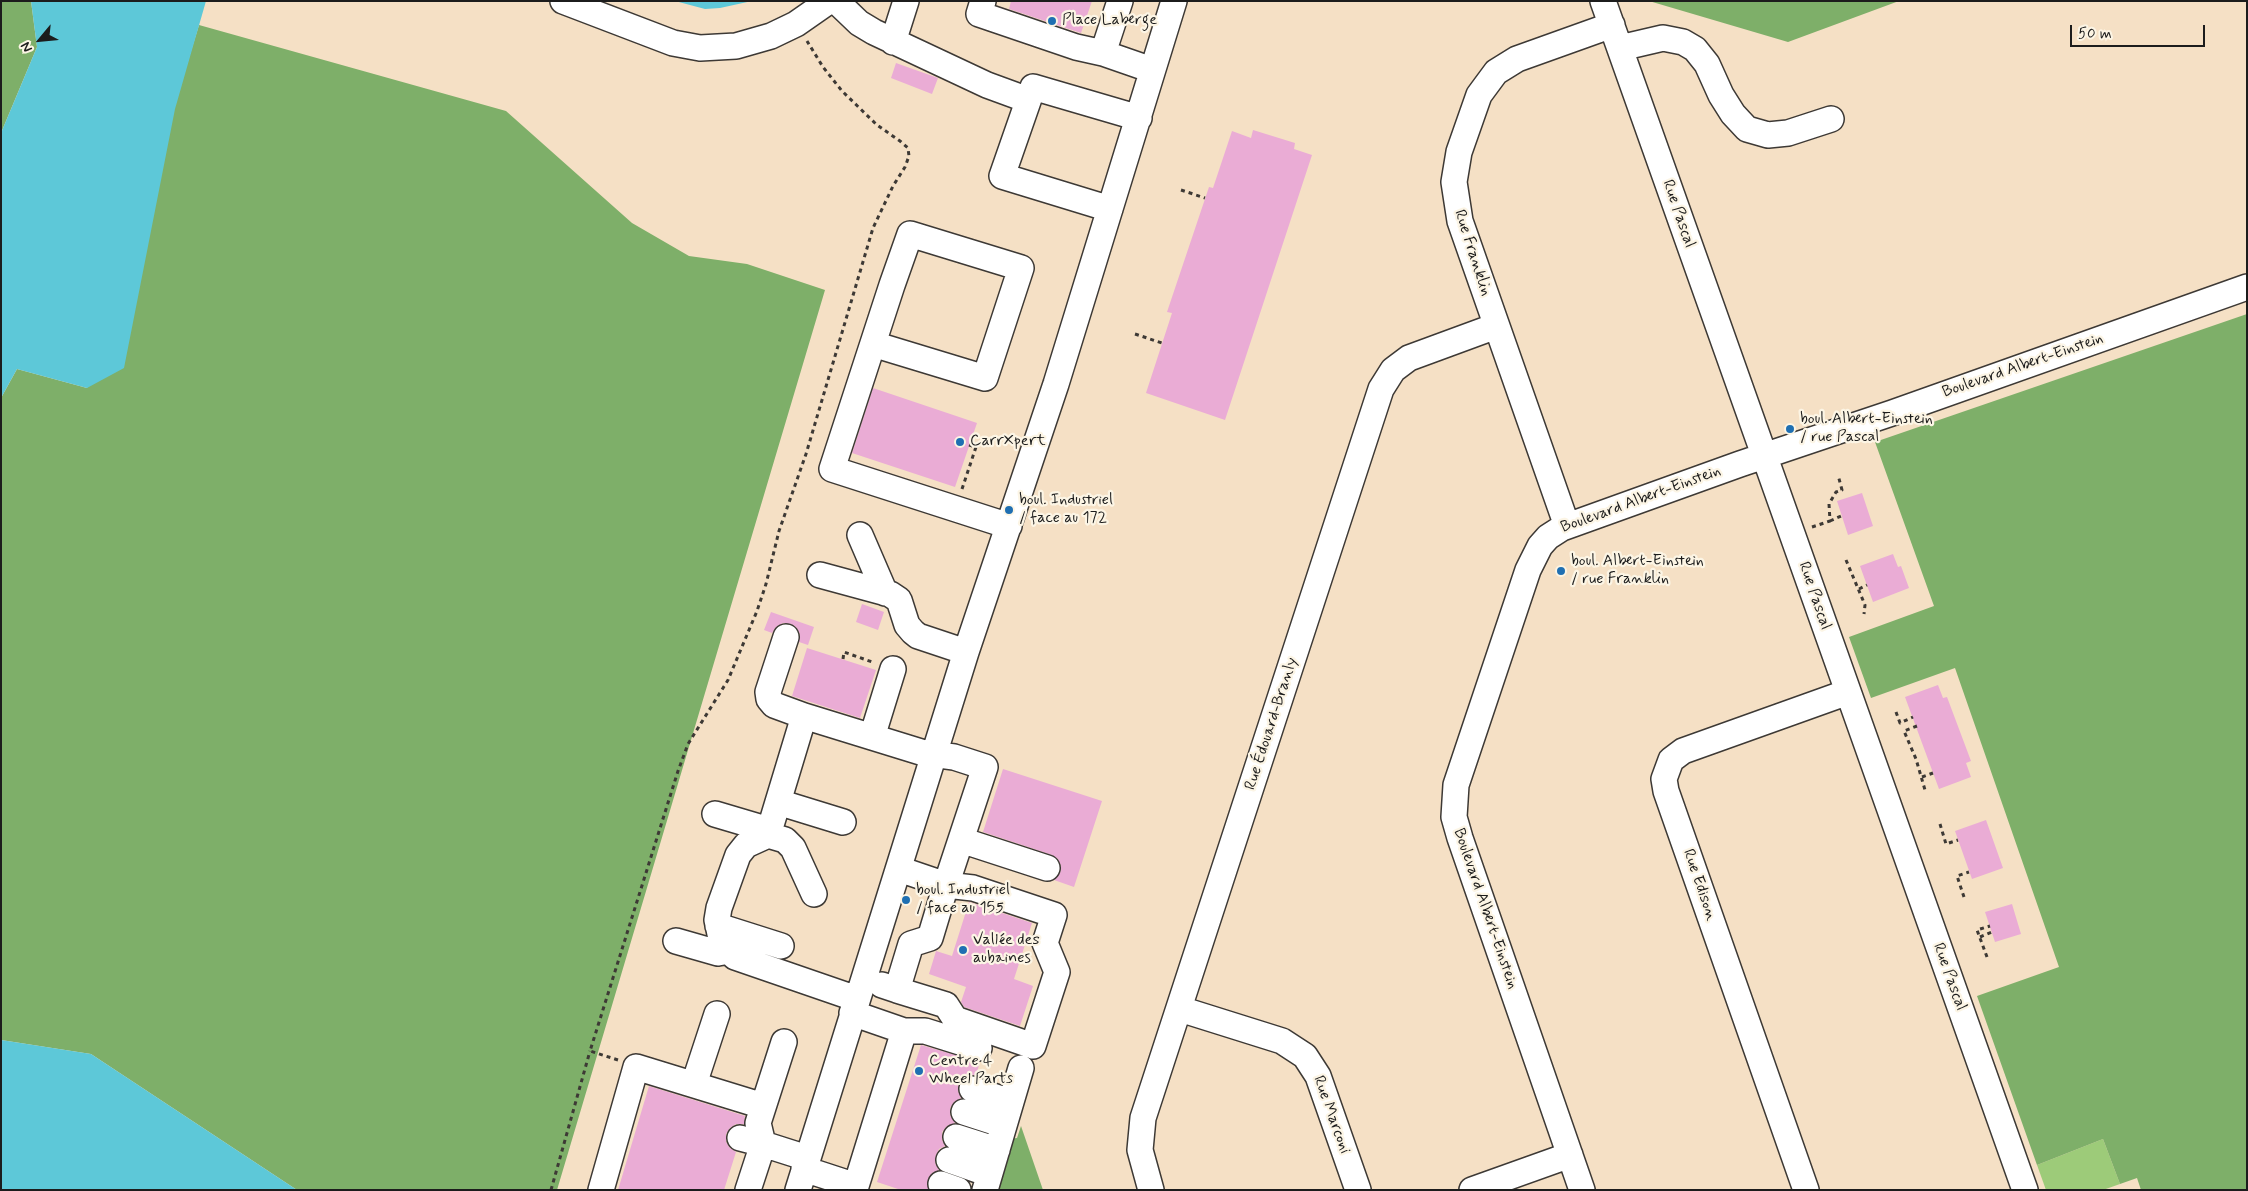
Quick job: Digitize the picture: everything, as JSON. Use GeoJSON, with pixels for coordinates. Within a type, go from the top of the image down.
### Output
{"type":"FeatureCollection","features":[{"type":"Feature","properties":{"kind":"street"},"geometry":{"type":"LineString","coordinates":[[563,1],[673,43],[687,47],[719,48],[736,46],[771,36],[796,24],[829,1]]}},
{"type":"Feature","properties":{"kind":"street"},"geometry":{"type":"LineString","coordinates":[[836,1],[859,23],[893,42],[987,85],[1028,100]]}},
{"type":"Feature","properties":{"kind":"street"},"geometry":{"type":"LineString","coordinates":[[893,42],[906,1]]}},
{"type":"Feature","properties":{"kind":"street"},"geometry":{"type":"LineString","coordinates":[[983,1],[979,14],[1076,47],[1103,53],[1152,70]]}},
{"type":"Feature","properties":{"kind":"street"},"geometry":{"type":"LineString","coordinates":[[1103,53],[1120,1]]}},
{"type":"Feature","properties":{"kind":"street"},"geometry":{"type":"LineString","coordinates":[[803,1172],[966,652],[1009,526],[1139,118],[1174,1]]}},
{"type":"Feature","properties":{"kind":"street","name":"Rue Pascal"},"geometry":{"type":"LineString","coordinates":[[1604,1],[2025,1190]]}},
{"type":"Feature","properties":{"kind":"street","name":"Rue Franklin"},"geometry":{"type":"LineString","coordinates":[[1567,526],[1460,221],[1455,196],[1455,169],[1478,95],[1496,72],[1517,59],[1616,37],[1663,38],[1683,42],[1695,49],[1707,64],[1732,114],[1747,129],[1768,136],[1788,133],[1831,118]]}},
{"type":"Feature","properties":{"kind":"street"},"geometry":{"type":"LineString","coordinates":[[1110,209],[1002,176],[1033,87],[1139,118]]}},
{"type":"Feature","properties":{"kind":"street"},"geometry":{"type":"LineString","coordinates":[[873,344],[985,378],[1021,268],[910,234],[873,344],[832,469],[933,490],[1009,526]]}},
{"type":"Feature","properties":{"kind":"street","name":"Boulevard Albert-Einstein"},"geometry":{"type":"LineString","coordinates":[[1582,1190],[1460,838],[1454,806],[1456,785],[1528,570],[1540,546],[1548,537],[1567,526],[2247,287]]}},
{"type":"Feature","properties":{"kind":"street","name":"Rue Édouard-Branly"},"geometry":{"type":"LineString","coordinates":[[1151,1190],[1141,1160],[1142,1127],[1380,389],[1393,370],[1409,358],[1496,326]]}},
{"type":"Feature","properties":{"kind":"street"},"geometry":{"type":"LineString","coordinates":[[860,535],[885,593]]}},
{"type":"Feature","properties":{"kind":"street"},"geometry":{"type":"LineString","coordinates":[[820,575],[885,593],[899,600],[907,625],[918,636],[966,652]]}},
{"type":"Feature","properties":{"kind":"street"},"geometry":{"type":"LineString","coordinates":[[786,637],[768,692],[769,699],[774,706],[872,737],[934,754],[954,757],[985,767],[930,938],[911,944],[878,933]]}},
{"type":"Feature","properties":{"kind":"street"},"geometry":{"type":"LineString","coordinates":[[872,737],[888,667]]}},
{"type":"Feature","properties":{"kind":"street","name":"Rue Edison"},"geometry":{"type":"LineString","coordinates":[[1806,1190],[1666,791],[1665,774],[1671,760],[1683,751],[1848,692]]}},
{"type":"Feature","properties":{"kind":"street"},"geometry":{"type":"LineString","coordinates":[[804,716],[769,832],[746,845],[738,855],[719,908],[718,926],[720,934],[729,951],[735,957],[857,997],[904,1031],[925,1031],[978,1048]]}},
{"type":"Feature","properties":{"kind":"street"},"geometry":{"type":"LineString","coordinates":[[778,802],[843,822]]}},
{"type":"Feature","properties":{"kind":"street"},"geometry":{"type":"LineString","coordinates":[[715,814],[769,832],[785,840],[793,848],[814,894]]}},
{"type":"Feature","properties":{"kind":"street"},"geometry":{"type":"LineString","coordinates":[[961,840],[1047,868]]}},
{"type":"Feature","properties":{"kind":"street"},"geometry":{"type":"LineString","coordinates":[[857,997],[897,990],[946,1005],[955,1019],[1033,1046],[1057,972],[1045,944],[1054,915],[973,888],[946,885],[899,869]]}},
{"type":"Feature","properties":{"kind":"street"},"geometry":{"type":"LineString","coordinates":[[718,926],[781,946]]}},
{"type":"Feature","properties":{"kind":"street"},"geometry":{"type":"LineString","coordinates":[[676,941],[718,953],[729,951]]}},
{"type":"Feature","properties":{"kind":"street"},"geometry":{"type":"LineString","coordinates":[[897,990],[911,944]]}},
{"type":"Feature","properties":{"kind":"street","name":"Rue Marconi"},"geometry":{"type":"LineString","coordinates":[[1180,1009],[1282,1041],[1305,1056],[1318,1076],[1358,1190]]}},
{"type":"Feature","properties":{"kind":"street"},"geometry":{"type":"LineString","coordinates":[[684,1086],[717,1014]]}},
{"type":"Feature","properties":{"kind":"street"},"geometry":{"type":"LineString","coordinates":[[751,1141],[803,1172],[860,1188],[904,1031]]}},
{"type":"Feature","properties":{"kind":"street"},"geometry":{"type":"LineString","coordinates":[[748,1190],[751,1141],[784,1042]]}},
{"type":"Feature","properties":{"kind":"street"},"geometry":{"type":"LineString","coordinates":[[601,1190],[636,1067],[684,1086],[764,1106]]}},
{"type":"Feature","properties":{"kind":"street"},"geometry":{"type":"LineString","coordinates":[[949,1160],[987,1182],[1021,1068]]}},
{"type":"Feature","properties":{"kind":"street"},"geometry":{"type":"LineString","coordinates":[[972,1089],[1011,1102]]}},
{"type":"Feature","properties":{"kind":"street"},"geometry":{"type":"LineString","coordinates":[[964,1112],[1004,1125]]}},
{"type":"Feature","properties":{"kind":"street"},"geometry":{"type":"LineString","coordinates":[[956,1137],[997,1150]]}},
{"type":"Feature","properties":{"kind":"street"},"geometry":{"type":"LineString","coordinates":[[1472,1190],[1570,1155]]}},
{"type":"Feature","properties":{"kind":"path"},"geometry":{"type":"LineString","coordinates":[[551,1190],[590,1051],[683,756],[696,729],[728,680],[757,611],[766,584],[779,530],[806,454],[873,228],[908,160],[908,148],[877,125],[842,91],[823,67],[796,24]]}},
{"type":"Feature","properties":{"kind":"path"},"geometry":{"type":"LineString","coordinates":[[1181,190],[1205,198]]}},
{"type":"Feature","properties":{"kind":"path"},"geometry":{"type":"LineString","coordinates":[[1135,334],[1162,343]]}},
{"type":"Feature","properties":{"kind":"path"},"geometry":{"type":"LineString","coordinates":[[964,484],[976,447],[969,445]]}},
{"type":"Feature","properties":{"kind":"path"},"geometry":{"type":"LineString","coordinates":[[1830,520],[1829,504],[1836,492],[1842,490],[1838,474]]}},
{"type":"Feature","properties":{"kind":"path"},"geometry":{"type":"LineString","coordinates":[[1808,529],[1841,516]]}},
{"type":"Feature","properties":{"kind":"path"},"geometry":{"type":"LineString","coordinates":[[1846,560],[1865,605],[1864,614]]}},
{"type":"Feature","properties":{"kind":"path"},"geometry":{"type":"LineString","coordinates":[[1859,589],[1867,585]]}},
{"type":"Feature","properties":{"kind":"path"},"geometry":{"type":"LineString","coordinates":[[842,659],[844,652],[888,667]]}},
{"type":"Feature","properties":{"kind":"path"},"geometry":{"type":"LineString","coordinates":[[1896,712],[1900,723],[1913,717]]}},
{"type":"Feature","properties":{"kind":"path"},"geometry":{"type":"LineString","coordinates":[[1917,726],[1904,731],[1922,777],[1925,790]]}},
{"type":"Feature","properties":{"kind":"path"},"geometry":{"type":"LineString","coordinates":[[1922,777],[1933,774]]}},
{"type":"Feature","properties":{"kind":"path"},"geometry":{"type":"LineString","coordinates":[[1940,824],[1946,844],[1958,840]]}},
{"type":"Feature","properties":{"kind":"path"},"geometry":{"type":"LineString","coordinates":[[1964,897],[1957,876],[1969,872]]}},
{"type":"Feature","properties":{"kind":"path"},"geometry":{"type":"LineString","coordinates":[[1987,957],[1977,930],[1990,926]]}},
{"type":"Feature","properties":{"kind":"path"},"geometry":{"type":"LineString","coordinates":[[1980,937],[1992,932]]}},
{"type":"Feature","properties":{"kind":"path"},"geometry":{"type":"LineString","coordinates":[[590,1051],[636,1067]]}},
{"type":"Feature","properties":{"kind":"green space"},"geometry":{"type":"Polygon","coordinates":[[[1,1],[31,1],[37,47],[1,133],[1,1]]]}},
{"type":"Feature","properties":{"kind":"green space"},"geometry":{"type":"Polygon","coordinates":[[[1649,1],[1899,1],[1788,42],[1649,1]]]}},
{"type":"Feature","properties":{"kind":"green space"},"geometry":{"type":"Polygon","coordinates":[[[199,25],[506,111],[632,223],[689,256],[747,264],[825,290],[557,1190],[297,1190],[91,1054],[1,1040],[1,398],[17,369],[87,388],[199,25]]]}},
{"type":"Feature","properties":{"kind":"green space"},"geometry":{"type":"Polygon","coordinates":[[[2247,314],[2247,1190],[2141,1190],[2137,1178],[2120,1184],[2103,1139],[2037,1165],[1977,996],[2059,967],[1955,668],[1871,698],[1849,637],[1934,606],[1875,442],[2247,314]]]}},
{"type":"Feature","properties":{"kind":"green space"},"geometry":{"type":"Polygon","coordinates":[[[1021,1126],[1043,1190],[991,1190],[1007,1139],[1017,1138],[1021,1126]]]}},
{"type":"Feature","properties":{"kind":"green space"},"geometry":{"type":"Polygon","coordinates":[[[2103,1139],[2120,1184],[2103,1190],[2046,1190],[2037,1165],[2103,1139]]]}},
{"type":"Feature","properties":{"kind":"water"},"geometry":{"type":"Polygon","coordinates":[[[31,1],[206,1],[175,109],[124,368],[87,388],[17,369],[1,398],[1,133],[37,47],[31,1]]]}},
{"type":"Feature","properties":{"kind":"water"},"geometry":{"type":"Polygon","coordinates":[[[675,1],[752,1],[720,8],[705,9],[675,1]]]}},
{"type":"Feature","properties":{"kind":"water"},"geometry":{"type":"Polygon","coordinates":[[[1,1040],[91,1054],[297,1190],[1,1190],[1,1040]]]}},
{"type":"Feature","properties":{"kind":"building","name":"Place Laberge"},"geometry":{"type":"Polygon","coordinates":[[[1011,1],[1092,1],[1081,33],[1009,9],[1011,1]]]}},
{"type":"Feature","properties":{"kind":"building"},"geometry":{"type":"Polygon","coordinates":[[[896,63],[938,78],[932,94],[891,78],[896,63]]]}},
{"type":"Feature","properties":{"kind":"building"},"geometry":{"type":"Polygon","coordinates":[[[1253,130],[1295,143],[1294,149],[1312,155],[1225,420],[1146,393],[1172,313],[1167,312],[1209,187],[1213,188],[1232,131],[1251,138],[1253,130]]]}},
{"type":"Feature","properties":{"kind":"building"},"geometry":{"type":"Polygon","coordinates":[[[873,388],[977,423],[955,487],[852,453],[873,388]]]}},
{"type":"Feature","properties":{"kind":"building"},"geometry":{"type":"Polygon","coordinates":[[[1862,493],[1873,526],[1848,535],[1837,501],[1862,493]]]}},
{"type":"Feature","properties":{"kind":"building"},"geometry":{"type":"Polygon","coordinates":[[[1893,554],[1898,567],[1901,566],[1909,588],[1873,602],[1860,566],[1893,554]]]}},
{"type":"Feature","properties":{"kind":"building"},"geometry":{"type":"Polygon","coordinates":[[[862,604],[884,612],[878,630],[856,622],[862,604]]]}},
{"type":"Feature","properties":{"kind":"building"},"geometry":{"type":"Polygon","coordinates":[[[771,612],[814,627],[808,645],[799,642],[800,634],[796,627],[791,624],[783,623],[776,627],[772,633],[764,630],[771,612]]]}},
{"type":"Feature","properties":{"kind":"building"},"geometry":{"type":"Polygon","coordinates":[[[807,648],[876,670],[860,718],[792,696],[807,648]]]}},
{"type":"Feature","properties":{"kind":"building"},"geometry":{"type":"Polygon","coordinates":[[[1938,685],[1943,698],[1947,697],[1971,761],[1966,763],[1971,777],[1939,789],[1905,697],[1938,685]]]}},
{"type":"Feature","properties":{"kind":"building"},"geometry":{"type":"Polygon","coordinates":[[[1003,769],[1102,801],[1074,887],[1054,880],[1060,873],[1061,866],[1058,859],[1052,855],[983,832],[1003,769]]]}},
{"type":"Feature","properties":{"kind":"building"},"geometry":{"type":"Polygon","coordinates":[[[1986,820],[2003,868],[1972,879],[1955,831],[1986,820]]]}},
{"type":"Feature","properties":{"kind":"building"},"geometry":{"type":"Polygon","coordinates":[[[969,902],[1032,923],[1014,979],[1033,986],[1020,1026],[964,1007],[961,1002],[966,987],[929,974],[936,951],[952,956],[969,902]]]}},
{"type":"Feature","properties":{"kind":"building"},"geometry":{"type":"Polygon","coordinates":[[[2012,904],[2021,934],[1995,942],[1985,912],[2012,904]]]}},
{"type":"Feature","properties":{"kind":"building"},"geometry":{"type":"Polygon","coordinates":[[[921,1045],[980,1062],[976,1075],[969,1075],[962,1079],[959,1084],[958,1091],[961,1098],[954,1102],[950,1108],[950,1115],[955,1123],[947,1126],[942,1132],[942,1140],[945,1146],[939,1149],[936,1155],[935,1163],[939,1170],[932,1173],[928,1179],[928,1190],[901,1190],[877,1182],[921,1045]]]}},
{"type":"Feature","properties":{"kind":"building"},"geometry":{"type":"Polygon","coordinates":[[[649,1086],[745,1116],[744,1124],[736,1124],[726,1134],[726,1142],[736,1152],[724,1190],[618,1190],[649,1086]]]}},
{"type":"Feature","properties":{"kind":"place","name":"Place Laberge"},"geometry":{"type":"Point","coordinates":[1052,21]}},
{"type":"Feature","properties":{"kind":"place","name":"boul. Albert-Einstein / rue Pascal"},"geometry":{"type":"Point","coordinates":[1790,429]}},
{"type":"Feature","properties":{"kind":"place","name":"CarrXpert"},"geometry":{"type":"Point","coordinates":[960,442]}},
{"type":"Feature","properties":{"kind":"place","name":"boul. Industriel / face au 172"},"geometry":{"type":"Point","coordinates":[1009,510]}},
{"type":"Feature","properties":{"kind":"place","name":"boul. Albert-Einstein / rue Franklin"},"geometry":{"type":"Point","coordinates":[1561,571]}},
{"type":"Feature","properties":{"kind":"place","name":"boul. Industriel / face au 155"},"geometry":{"type":"Point","coordinates":[906,900]}},
{"type":"Feature","properties":{"kind":"place","name":"Vallée des aubaines"},"geometry":{"type":"Point","coordinates":[963,950]}},
{"type":"Feature","properties":{"kind":"place","name":"Centre 4 Wheel Parts"},"geometry":{"type":"Point","coordinates":[919,1071]}}]}
